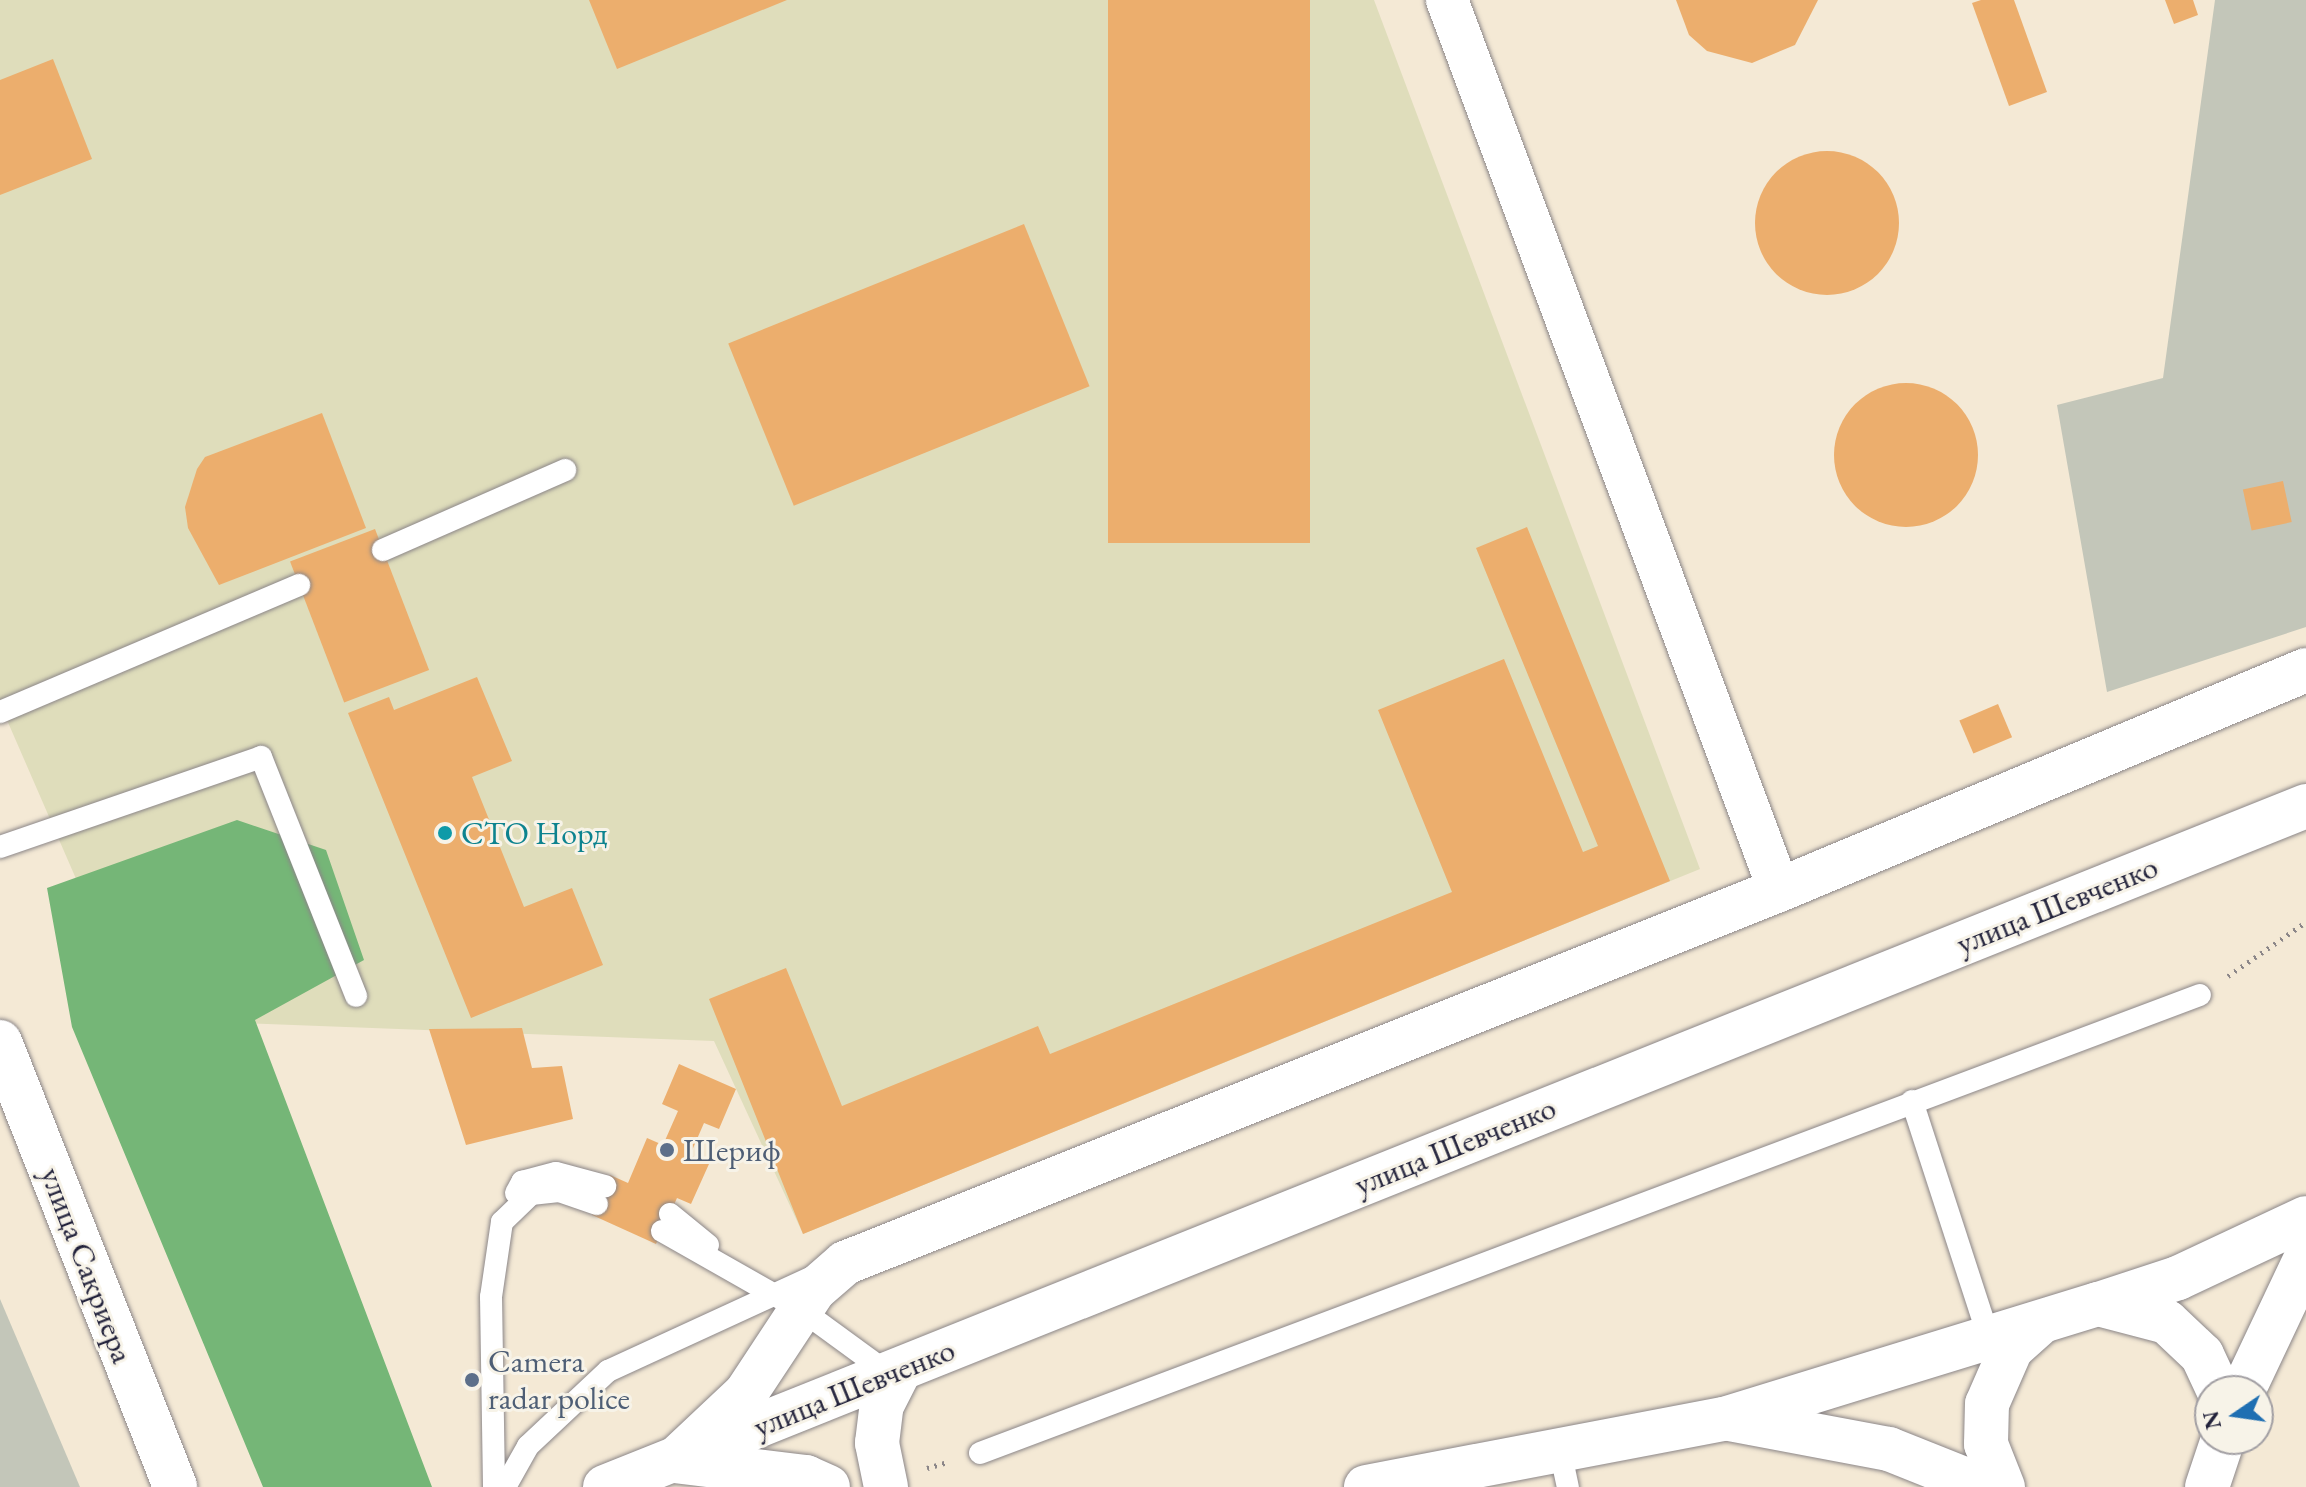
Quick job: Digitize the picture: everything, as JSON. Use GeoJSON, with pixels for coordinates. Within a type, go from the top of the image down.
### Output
{"type":"FeatureCollection","features":[{"type":"Feature","properties":{"kind":"main road"},"geometry":{"type":"LineString","coordinates":[[674,1461],[746,1393],[777,1297],[845,1263],[1779,890],[2306,670]]}},
{"type":"Feature","properties":{"kind":"main road","name":"улица Шевченко"},"geometry":{"type":"LineString","coordinates":[[605,1487],[2306,806]]}},
{"type":"Feature","properties":{"kind":"main road","name":"улица Сакриера"},"geometry":{"type":"LineString","coordinates":[[0,1042],[175,1487]]}},
{"type":"Feature","properties":{"kind":"main road"},"geometry":{"type":"LineString","coordinates":[[1366,1487],[1564,1469],[2178,1278],[2306,1218]]}},
{"type":"Feature","properties":{"kind":"main road"},"geometry":{"type":"LineString","coordinates":[[2251,1375],[2306,1258]]}},
{"type":"Feature","properties":{"kind":"main road"},"geometry":{"type":"LineString","coordinates":[[2098,1304],[2167,1322],[2202,1355],[2211,1375]]}},
{"type":"Feature","properties":{"kind":"main road"},"geometry":{"type":"LineString","coordinates":[[2003,1487],[1986,1444],[1991,1384],[2011,1349],[2041,1323]]}},
{"type":"Feature","properties":{"kind":"main road"},"geometry":{"type":"LineString","coordinates":[[886,1487],[877,1443],[882,1405],[894,1372]]}},
{"type":"Feature","properties":{"kind":"main road"},"geometry":{"type":"LineString","coordinates":[[1724,1419],[1889,1449],[1984,1487]]}},
{"type":"Feature","properties":{"kind":"main road"},"geometry":{"type":"LineString","coordinates":[[2207,1487],[2219,1455]]}},
{"type":"Feature","properties":{"kind":"main road"},"geometry":{"type":"LineString","coordinates":[[674,1461],[806,1477],[828,1487]]}},
{"type":"Feature","properties":{"kind":"street"},"geometry":{"type":"LineString","coordinates":[[1447,0],[1779,890]]}},
{"type":"Feature","properties":{"kind":"lane"},"geometry":{"type":"LineString","coordinates":[[383,550],[565,470]]}},
{"type":"Feature","properties":{"kind":"lane"},"geometry":{"type":"LineString","coordinates":[[0,712],[299,585]]}},
{"type":"Feature","properties":{"kind":"lane"},"geometry":{"type":"LineString","coordinates":[[0,847],[261,757],[356,996]]}},
{"type":"Feature","properties":{"kind":"lane"},"geometry":{"type":"LineString","coordinates":[[980,1453],[2200,995]]}},
{"type":"Feature","properties":{"kind":"lane"},"geometry":{"type":"LineString","coordinates":[[1912,1101],[1989,1338]]}},
{"type":"Feature","properties":{"kind":"lane"},"geometry":{"type":"LineString","coordinates":[[494,1487],[491,1297],[502,1222],[531,1194],[559,1191],[601,1195]]}},
{"type":"Feature","properties":{"kind":"lane"},"geometry":{"type":"LineString","coordinates":[[666,1223],[894,1372]]}},
{"type":"Feature","properties":{"kind":"lane"},"geometry":{"type":"LineString","coordinates":[[505,1487],[528,1446],[608,1371],[777,1297]]}},
{"type":"Feature","properties":{"kind":"path"},"geometry":{"type":"LineString","coordinates":[[2200,995],[2306,922]]}},
{"type":"Feature","properties":{"kind":"shaded area"},"geometry":{"type":"Polygon","coordinates":[[[0,0],[1374,0],[1700,869],[803,1234],[714,1041],[137,1019],[0,704],[0,0]]]}},
{"type":"Feature","properties":{"kind":"shaded area"},"geometry":{"type":"Polygon","coordinates":[[[2215,0],[2306,0],[2306,627],[2107,692],[2057,405],[2163,378],[2215,0]]]}},
{"type":"Feature","properties":{"kind":"shaded area"},"geometry":{"type":"Polygon","coordinates":[[[0,1299],[80,1487],[0,1487],[0,1299]]]}},
{"type":"Feature","properties":{"kind":"green space"},"geometry":{"type":"Polygon","coordinates":[[[237,820],[326,850],[364,960],[255,1020],[432,1487],[263,1487],[72,1027],[47,888],[237,820]]]}},
{"type":"Feature","properties":{"kind":"building"},"geometry":{"type":"Polygon","coordinates":[[[589,0],[787,0],[617,69],[589,0]]]}},
{"type":"Feature","properties":{"kind":"building"},"geometry":{"type":"Polygon","coordinates":[[[1108,0],[1310,0],[1310,543],[1108,543],[1108,0]]]}},
{"type":"Feature","properties":{"kind":"building"},"geometry":{"type":"Polygon","coordinates":[[[1676,0],[1818,0],[1795,45],[1752,63],[1707,51],[1689,35],[1676,0]]]}},
{"type":"Feature","properties":{"kind":"building"},"geometry":{"type":"Polygon","coordinates":[[[2014,0],[2047,92],[2009,106],[1972,3],[2014,0]]]}},
{"type":"Feature","properties":{"kind":"building"},"geometry":{"type":"Polygon","coordinates":[[[2165,0],[2193,0],[2198,15],[2174,24],[2165,0]]]}},
{"type":"Feature","properties":{"kind":"building"},"geometry":{"type":"Polygon","coordinates":[[[53,59],[92,159],[0,195],[0,80],[53,59]]]}},
{"type":"Feature","properties":{"kind":"building"},"geometry":{"type":"Polygon","coordinates":[[[1827,151],[1855,157],[1878,172],[1893,195],[1899,223],[1893,251],[1878,274],[1855,289],[1827,295],[1799,289],[1776,274],[1761,251],[1755,223],[1761,195],[1776,172],[1799,157],[1827,151]]]}},
{"type":"Feature","properties":{"kind":"building"},"geometry":{"type":"Polygon","coordinates":[[[1024,224],[1090,386],[794,506],[728,343],[1024,224]]]}},
{"type":"Feature","properties":{"kind":"building"},"geometry":{"type":"Polygon","coordinates":[[[1906,383],[1934,388],[1957,404],[1973,427],[1978,455],[1973,483],[1957,506],[1934,522],[1906,527],[1878,522],[1855,506],[1839,483],[1834,455],[1839,427],[1855,404],[1878,388],[1906,383]]]}},
{"type":"Feature","properties":{"kind":"building"},"geometry":{"type":"Polygon","coordinates":[[[322,413],[366,528],[219,585],[188,528],[185,507],[197,469],[205,457],[322,413]]]}},
{"type":"Feature","properties":{"kind":"building"},"geometry":{"type":"Polygon","coordinates":[[[2283,481],[2292,522],[2252,531],[2243,490],[2283,481]]]}},
{"type":"Feature","properties":{"kind":"building"},"geometry":{"type":"Polygon","coordinates":[[[1527,527],[1670,881],[803,1234],[709,999],[786,968],[842,1106],[1038,1026],[1050,1054],[1452,892],[1378,710],[1504,659],[1583,852],[1598,846],[1476,548],[1527,527]]]}},
{"type":"Feature","properties":{"kind":"building"},"geometry":{"type":"Polygon","coordinates":[[[375,529],[429,670],[344,703],[290,562],[375,529]]]}},
{"type":"Feature","properties":{"kind":"building","name":"СТО Норд"},"geometry":{"type":"Polygon","coordinates":[[[477,677],[512,761],[472,777],[524,907],[572,888],[603,965],[471,1018],[348,713],[389,697],[394,710],[477,677]]]}},
{"type":"Feature","properties":{"kind":"building"},"geometry":{"type":"Polygon","coordinates":[[[1998,704],[2012,737],[1973,754],[1959,720],[1998,704]]]}},
{"type":"Feature","properties":{"kind":"building"},"geometry":{"type":"Polygon","coordinates":[[[522,1028],[532,1068],[562,1066],[573,1119],[466,1145],[429,1029],[522,1028]]]}},
{"type":"Feature","properties":{"kind":"building","name":"Шериф"},"geometry":{"type":"Polygon","coordinates":[[[679,1064],[736,1089],[719,1129],[704,1123],[690,1155],[709,1164],[691,1204],[677,1198],[656,1244],[592,1215],[610,1175],[628,1183],[647,1138],[663,1145],[678,1111],[662,1104],[679,1064]]]}},
{"type":"Feature","properties":{"kind":"place","name":"СТО Норд"},"geometry":{"type":"Point","coordinates":[445,833]}},
{"type":"Feature","properties":{"kind":"place","name":"Шериф"},"geometry":{"type":"Point","coordinates":[667,1150]}},
{"type":"Feature","properties":{"kind":"place","name":"Camera radar police"},"geometry":{"type":"Point","coordinates":[472,1380]}}]}
